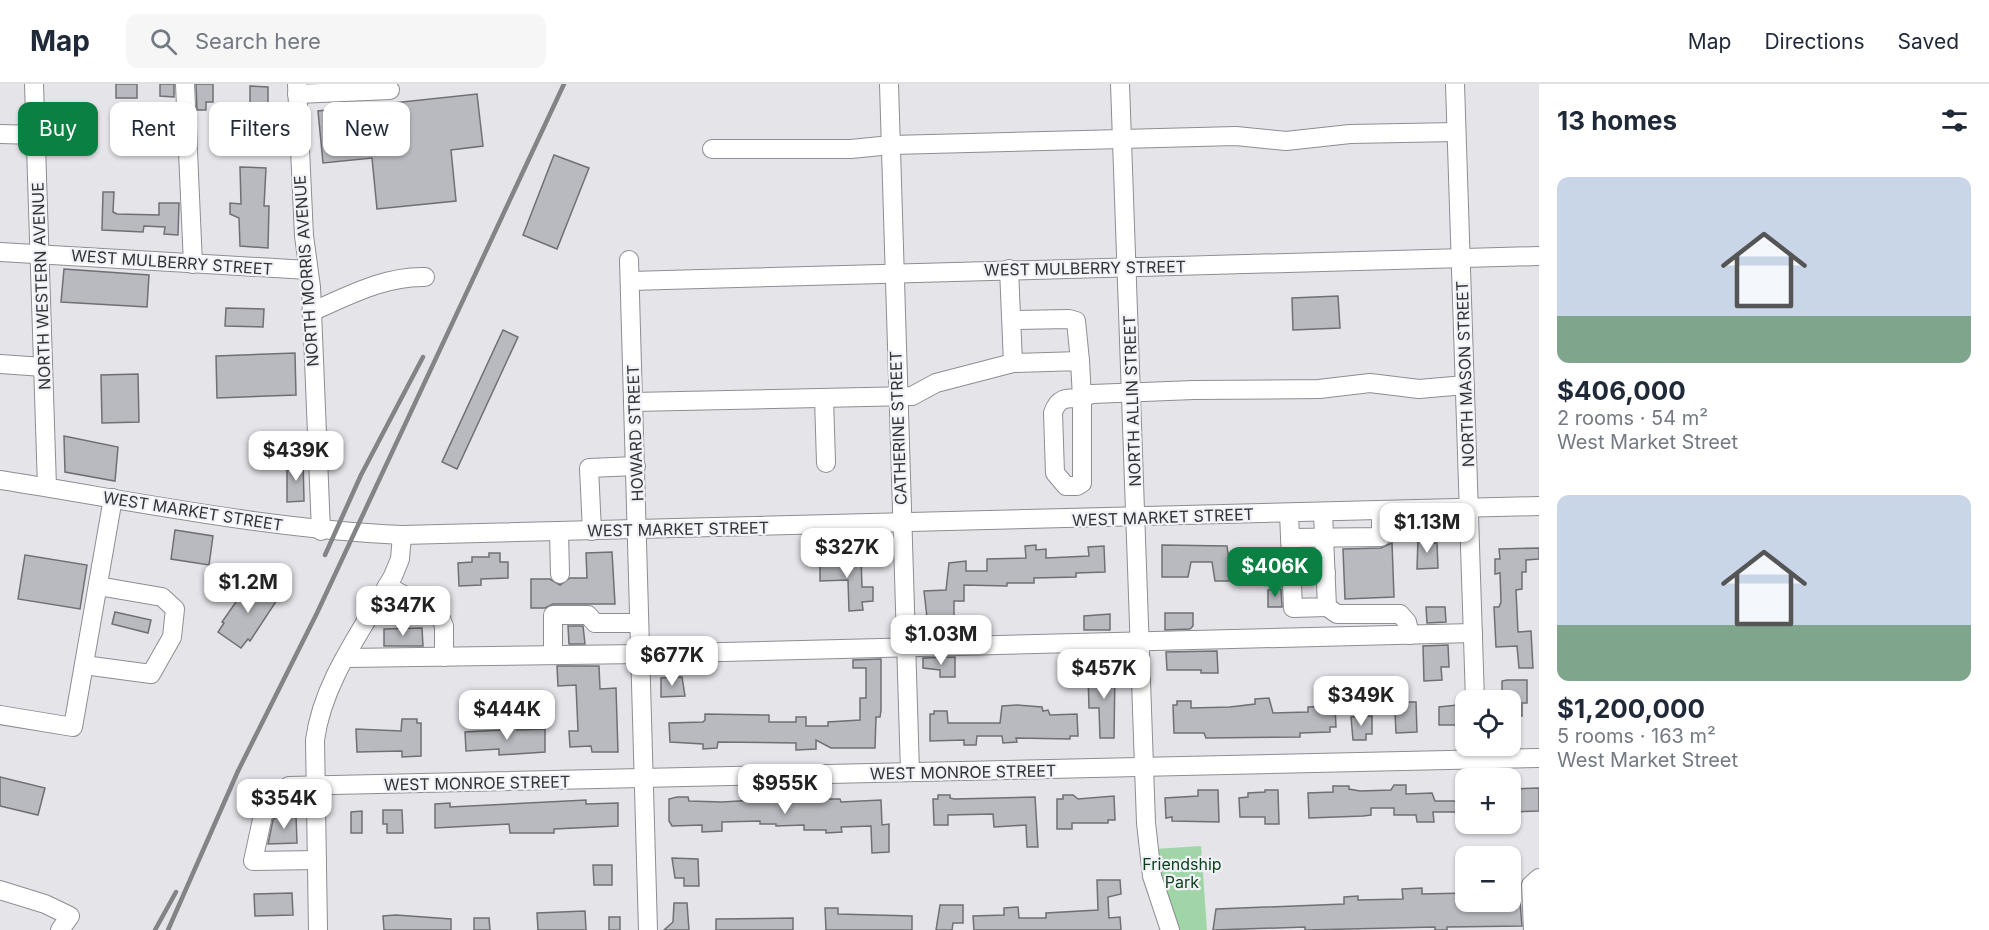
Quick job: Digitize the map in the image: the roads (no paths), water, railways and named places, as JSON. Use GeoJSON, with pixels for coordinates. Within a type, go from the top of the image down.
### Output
{"type":"FeatureCollection","features":[{"type":"Feature","properties":{"kind":"street","name":"NORTH WESTERN AVENUE"},"geometry":{"type":"LineString","coordinates":[[34,84],[35,102]]}},
{"type":"Feature","properties":{"kind":"street"},"geometry":{"type":"LineString","coordinates":[[185,84],[193,264]]}},
{"type":"Feature","properties":{"kind":"street","name":"CATHERINE STREET"},"geometry":{"type":"LineString","coordinates":[[889,84],[900,524],[910,772]]}},
{"type":"Feature","properties":{"kind":"street","name":"NORTH ALLIN STREET"},"geometry":{"type":"LineString","coordinates":[[1120,84],[1148,856],[1170,930]]}},
{"type":"Feature","properties":{"kind":"street","name":"NORTH MASON STREET"},"geometry":{"type":"LineString","coordinates":[[1455,84],[1474,690]]}},
{"type":"Feature","properties":{"kind":"street"},"geometry":{"type":"LineString","coordinates":[[297,89],[390,90]]}},
{"type":"Feature","properties":{"kind":"street","name":"NORTH MORRIS AVENUE"},"geometry":{"type":"LineString","coordinates":[[297,89],[299,168],[311,312],[321,531]]}},
{"type":"Feature","properties":{"kind":"street"},"geometry":{"type":"LineString","coordinates":[[712,149],[851,149],[891,145],[1122,141],[1236,136],[1286,141],[1350,134],[1456,132]]}},
{"type":"Feature","properties":{"kind":"street"},"geometry":{"type":"LineString","coordinates":[[0,134],[18,134]]}},
{"type":"Feature","properties":{"kind":"street","name":"NORTH WESTERN AVENUE"},"geometry":{"type":"LineString","coordinates":[[37,156],[47,487]]}},
{"type":"Feature","properties":{"kind":"street","name":"WEST MULBERRY STREET"},"geometry":{"type":"LineString","coordinates":[[0,252],[308,270]]}},
{"type":"Feature","properties":{"kind":"street","name":"WEST MULBERRY STREET"},"geometry":{"type":"LineString","coordinates":[[630,281],[1539,256]]}},
{"type":"Feature","properties":{"kind":"street","name":"HOWARD STREET"},"geometry":{"type":"LineString","coordinates":[[629,260],[648,930]]}},
{"type":"Feature","properties":{"kind":"street"},"geometry":{"type":"LineString","coordinates":[[1009,269],[1013,363]]}},
{"type":"Feature","properties":{"kind":"street"},"geometry":{"type":"LineString","coordinates":[[311,312],[375,284],[404,276],[425,277]]}},
{"type":"Feature","properties":{"kind":"street"},"geometry":{"type":"LineString","coordinates":[[1012,320],[1069,319],[1076,321],[1082,398],[1083,476],[1082,483],[1077,486],[1066,486],[1059,481],[1055,473],[1053,413],[1056,404],[1063,399],[1082,398],[1132,392],[1319,389],[1370,383],[1419,389],[1465,385]]}},
{"type":"Feature","properties":{"kind":"street"},"geometry":{"type":"LineString","coordinates":[[633,402],[912,396],[936,383],[1013,363],[1080,361]]}},
{"type":"Feature","properties":{"kind":"street"},"geometry":{"type":"LineString","coordinates":[[0,364],[43,367]]}},
{"type":"Feature","properties":{"kind":"street"},"geometry":{"type":"LineString","coordinates":[[824,398],[826,463]]}},
{"type":"Feature","properties":{"kind":"street"},"geometry":{"type":"LineString","coordinates":[[592,531],[589,468],[636,465]]}},
{"type":"Feature","properties":{"kind":"street","name":"WEST MARKET STREET"},"geometry":{"type":"LineString","coordinates":[[0,480],[321,531],[402,535],[1539,506]]}},
{"type":"Feature","properties":{"kind":"street"},"geometry":{"type":"LineString","coordinates":[[0,715],[73,727],[113,498]]}},
{"type":"Feature","properties":{"kind":"street"},"geometry":{"type":"LineString","coordinates":[[1290,538],[1381,537],[1381,511]]}},
{"type":"Feature","properties":{"kind":"street"},"geometry":{"type":"LineString","coordinates":[[1289,513],[1293,608],[1327,607],[1337,614],[1400,614],[1407,622],[1410,634]]}},
{"type":"Feature","properties":{"kind":"street"},"geometry":{"type":"LineString","coordinates":[[1323,513],[1327,607]]}},
{"type":"Feature","properties":{"kind":"street"},"geometry":{"type":"LineString","coordinates":[[559,532],[560,574]]}},
{"type":"Feature","properties":{"kind":"street"},"geometry":{"type":"LineString","coordinates":[[318,930],[315,786],[318,720],[330,687],[400,559],[402,535]]}},
{"type":"Feature","properties":{"kind":"street"},"geometry":{"type":"LineString","coordinates":[[1292,575],[1326,573]]}},
{"type":"Feature","properties":{"kind":"street"},"geometry":{"type":"LineString","coordinates":[[84,665],[151,674],[172,637],[176,609],[162,597],[98,586]]}},
{"type":"Feature","properties":{"kind":"street"},"geometry":{"type":"LineString","coordinates":[[387,586],[440,614],[444,627],[444,657]]}},
{"type":"Feature","properties":{"kind":"street"},"geometry":{"type":"LineString","coordinates":[[553,655],[552,615],[588,615],[595,623],[639,623]]}},
{"type":"Feature","properties":{"kind":"street"},"geometry":{"type":"LineString","coordinates":[[346,658],[640,654],[1473,633]]}},
{"type":"Feature","properties":{"kind":"street","name":"WEST MONROE STREET"},"geometry":{"type":"LineString","coordinates":[[317,860],[253,861],[263,815],[289,786],[1144,769],[1455,754]]}},
{"type":"Feature","properties":{"kind":"street","name":"WEST MONROE STREET"},"geometry":{"type":"LineString","coordinates":[[1514,756],[1539,758]]}},
{"type":"Feature","properties":{"kind":"street"},"geometry":{"type":"LineString","coordinates":[[1533,930],[1531,885],[1539,878]]}},
{"type":"Feature","properties":{"kind":"street"},"geometry":{"type":"LineString","coordinates":[[0,890],[45,904],[70,916],[60,930]]}},
{"type":"Feature","properties":{"kind":"railway"},"geometry":{"type":"LineString","coordinates":[[168,930],[238,771],[317,613],[564,84]]}},
{"type":"Feature","properties":{"kind":"railway"},"geometry":{"type":"LineString","coordinates":[[325,555],[361,475],[423,357]]}},
{"type":"Feature","properties":{"kind":"railway"},"geometry":{"type":"LineString","coordinates":[[155,930],[176,892]]}},
{"type":"Feature","properties":{"kind":"park label","name":"Friendship Park"},"geometry":{"type":"Point","coordinates":[1182,873]}}]}
